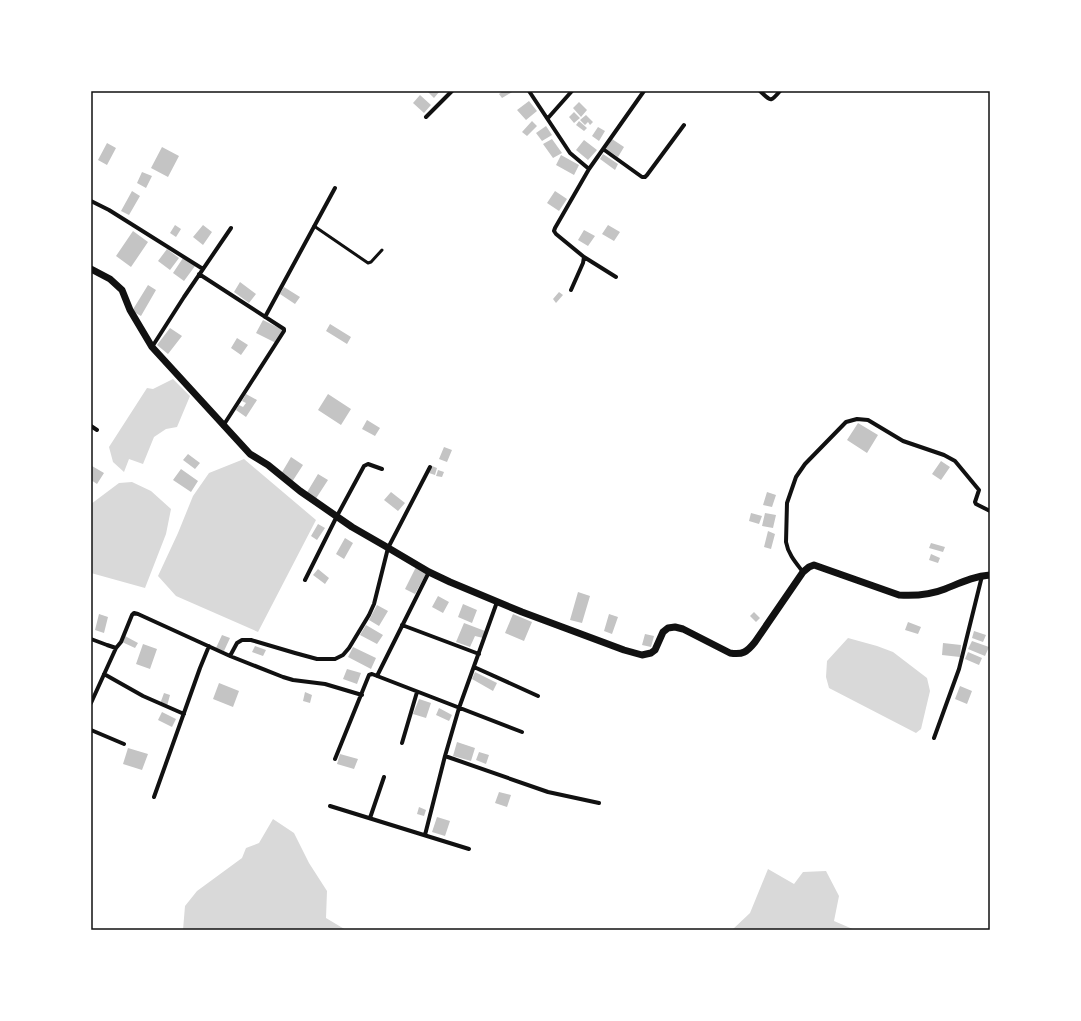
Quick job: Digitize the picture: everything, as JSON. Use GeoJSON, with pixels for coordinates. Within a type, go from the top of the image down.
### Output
{"type":"FeatureCollection","features":[{"type":"Feature","properties":{"kind":"street"},"geometry":{"type":"LineString","coordinates":[[426,118],[452,91]]}},
{"type":"Feature","properties":{"kind":"street"},"geometry":{"type":"LineString","coordinates":[[529,91],[570,153],[589,169]]}},
{"type":"Feature","properties":{"kind":"street"},"geometry":{"type":"LineString","coordinates":[[548,118],[571,91]]}},
{"type":"Feature","properties":{"kind":"street"},"geometry":{"type":"LineString","coordinates":[[616,277],[584,257],[554,231],[589,169],[644,91]]}},
{"type":"Feature","properties":{"kind":"street"},"geometry":{"type":"LineString","coordinates":[[760,91],[771,100],[780,91]]}},
{"type":"Feature","properties":{"kind":"street"},"geometry":{"type":"LineString","coordinates":[[603,149],[642,177],[645,177],[684,125]]}},
{"type":"Feature","properties":{"kind":"street"},"geometry":{"type":"LineString","coordinates":[[265,317],[336,188]]}},
{"type":"Feature","properties":{"kind":"street"},"geometry":{"type":"LineString","coordinates":[[91,201],[109,210],[203,269]]}},
{"type":"Feature","properties":{"kind":"street"},"geometry":{"type":"LineString","coordinates":[[152,347],[199,274],[231,228]]}},
{"type":"Feature","properties":{"kind":"street"},"geometry":{"type":"LineString","coordinates":[[571,290],[583,263],[584,257]]}},
{"type":"Feature","properties":{"kind":"street"},"geometry":{"type":"LineString","coordinates":[[91,269],[110,279],[122,290],[130,310],[152,347],[223,426],[250,454],[300,491],[352,526],[429,572],[497,602],[606,644],[642,655],[651,653],[655,650],[663,632],[668,628],[674,627],[683,629],[730,653],[743,654],[755,642],[803,572],[809,567],[814,566],[898,595],[913,596],[930,594],[972,578],[986,575],[959,670],[934,738]]}},
{"type":"Feature","properties":{"kind":"street"},"geometry":{"type":"LineString","coordinates":[[199,274],[284,329],[223,426]]}},
{"type":"Feature","properties":{"kind":"street"},"geometry":{"type":"LineString","coordinates":[[803,572],[787,548],[787,503],[789,495],[796,477],[805,464],[846,422],[851,420],[868,420],[903,441],[944,455],[955,461],[979,490],[976,504],[990,511]]}},
{"type":"Feature","properties":{"kind":"street"},"geometry":{"type":"LineString","coordinates":[[91,426],[97,430]]}},
{"type":"Feature","properties":{"kind":"street"},"geometry":{"type":"LineString","coordinates":[[305,580],[364,466],[368,464],[382,469]]}},
{"type":"Feature","properties":{"kind":"street"},"geometry":{"type":"LineString","coordinates":[[230,656],[237,643],[242,640],[251,640],[317,659],[335,658],[344,655],[363,626],[374,604],[388,548],[430,467]]}},
{"type":"Feature","properties":{"kind":"street"},"geometry":{"type":"LineString","coordinates":[[377,676],[429,572]]}},
{"type":"Feature","properties":{"kind":"street"},"geometry":{"type":"LineString","coordinates":[[424,835],[445,756],[460,708],[497,602]]}},
{"type":"Feature","properties":{"kind":"street"},"geometry":{"type":"LineString","coordinates":[[91,703],[134,613],[230,656],[293,680],[325,684],[362,695]]}},
{"type":"Feature","properties":{"kind":"street"},"geometry":{"type":"LineString","coordinates":[[402,625],[479,654]]}},
{"type":"Feature","properties":{"kind":"street"},"geometry":{"type":"LineString","coordinates":[[91,639],[116,648]]}},
{"type":"Feature","properties":{"kind":"street"},"geometry":{"type":"LineString","coordinates":[[154,797],[209,646]]}},
{"type":"Feature","properties":{"kind":"street"},"geometry":{"type":"LineString","coordinates":[[474,667],[538,696]]}},
{"type":"Feature","properties":{"kind":"street"},"geometry":{"type":"LineString","coordinates":[[104,674],[143,696],[184,714]]}},
{"type":"Feature","properties":{"kind":"street"},"geometry":{"type":"LineString","coordinates":[[335,758],[362,695],[367,677],[372,674],[522,732]]}},
{"type":"Feature","properties":{"kind":"street"},"geometry":{"type":"LineString","coordinates":[[402,743],[417,692]]}},
{"type":"Feature","properties":{"kind":"street"},"geometry":{"type":"LineString","coordinates":[[91,730],[124,744]]}},
{"type":"Feature","properties":{"kind":"street"},"geometry":{"type":"LineString","coordinates":[[445,756],[548,792],[599,803]]}},
{"type":"Feature","properties":{"kind":"street"},"geometry":{"type":"LineString","coordinates":[[370,818],[384,777]]}},
{"type":"Feature","properties":{"kind":"street"},"geometry":{"type":"LineString","coordinates":[[330,806],[469,849]]}},
{"type":"Feature","properties":{"kind":"lane"},"geometry":{"type":"LineString","coordinates":[[314,226],[368,263],[382,250]]}},
{"type":"Feature","properties":{"kind":"shaded area"},"geometry":{"type":"Polygon","coordinates":[[[173,379],[190,396],[177,427],[166,429],[154,437],[143,464],[129,459],[124,472],[113,462],[109,447],[147,388],[153,389],[173,379]]]}},
{"type":"Feature","properties":{"kind":"shaded area"},"geometry":{"type":"Polygon","coordinates":[[[244,459],[316,520],[258,632],[176,596],[158,576],[193,496],[209,473],[244,459]]]}},
{"type":"Feature","properties":{"kind":"shaded area"},"geometry":{"type":"Polygon","coordinates":[[[132,482],[151,491],[171,509],[166,534],[145,588],[91,573],[91,504],[119,483],[132,482]]]}},
{"type":"Feature","properties":{"kind":"shaded area"},"geometry":{"type":"Polygon","coordinates":[[[848,638],[893,652],[927,678],[930,691],[921,729],[916,733],[829,688],[826,677],[827,661],[848,638]]]}},
{"type":"Feature","properties":{"kind":"shaded area"},"geometry":{"type":"Polygon","coordinates":[[[273,819],[294,833],[309,863],[327,891],[326,918],[346,930],[183,930],[185,906],[197,891],[242,858],[246,848],[259,843],[273,819]]]}},
{"type":"Feature","properties":{"kind":"shaded area"},"geometry":{"type":"Polygon","coordinates":[[[768,869],[794,884],[803,872],[826,871],[839,896],[834,921],[855,930],[732,930],[750,913],[768,869]]]}},
{"type":"Feature","properties":{"kind":"building"},"geometry":{"type":"Polygon","coordinates":[[[427,91],[440,91],[434,98],[427,91]]]}},
{"type":"Feature","properties":{"kind":"building"},"geometry":{"type":"Polygon","coordinates":[[[503,91],[514,91],[502,98],[499,94],[503,91]]]}},
{"type":"Feature","properties":{"kind":"building"},"geometry":{"type":"Polygon","coordinates":[[[420,95],[431,105],[424,113],[413,103],[420,95]]]}},
{"type":"Feature","properties":{"kind":"building"},"geometry":{"type":"Polygon","coordinates":[[[529,101],[537,111],[526,120],[517,110],[529,101]]]}},
{"type":"Feature","properties":{"kind":"building"},"geometry":{"type":"Polygon","coordinates":[[[579,102],[587,110],[581,117],[573,108],[579,102]]]}},
{"type":"Feature","properties":{"kind":"building"},"geometry":{"type":"Polygon","coordinates":[[[574,112],[580,118],[574,123],[569,117],[574,112]]]}},
{"type":"Feature","properties":{"kind":"building"},"geometry":{"type":"Polygon","coordinates":[[[586,115],[593,122],[590,125],[588,122],[585,125],[580,120],[586,115]]]}},
{"type":"Feature","properties":{"kind":"building"},"geometry":{"type":"Polygon","coordinates":[[[532,121],[537,126],[527,136],[522,132],[532,121]]]}},
{"type":"Feature","properties":{"kind":"building"},"geometry":{"type":"Polygon","coordinates":[[[579,121],[587,128],[584,131],[576,125],[579,121]]]}},
{"type":"Feature","properties":{"kind":"building"},"geometry":{"type":"Polygon","coordinates":[[[546,126],[552,135],[542,141],[536,133],[546,126]]]}},
{"type":"Feature","properties":{"kind":"building"},"geometry":{"type":"Polygon","coordinates":[[[598,127],[605,131],[599,141],[592,136],[598,127]]]}},
{"type":"Feature","properties":{"kind":"building"},"geometry":{"type":"Polygon","coordinates":[[[552,139],[562,153],[553,158],[543,144],[552,139]]]}},
{"type":"Feature","properties":{"kind":"building"},"geometry":{"type":"Polygon","coordinates":[[[612,139],[624,147],[618,157],[606,149],[612,139]]]}},
{"type":"Feature","properties":{"kind":"building"},"geometry":{"type":"Polygon","coordinates":[[[584,140],[597,150],[588,160],[576,150],[584,140]]]}},
{"type":"Feature","properties":{"kind":"building"},"geometry":{"type":"Polygon","coordinates":[[[107,143],[116,148],[107,165],[98,160],[107,143]]]}},
{"type":"Feature","properties":{"kind":"building"},"geometry":{"type":"Polygon","coordinates":[[[162,147],[179,156],[168,177],[151,168],[162,147]]]}},
{"type":"Feature","properties":{"kind":"building"},"geometry":{"type":"Polygon","coordinates":[[[603,154],[618,164],[615,170],[600,159],[603,154]]]}},
{"type":"Feature","properties":{"kind":"building"},"geometry":{"type":"Polygon","coordinates":[[[561,155],[579,165],[574,175],[556,165],[561,155]]]}},
{"type":"Feature","properties":{"kind":"building"},"geometry":{"type":"Polygon","coordinates":[[[142,172],[152,176],[146,188],[137,183],[142,172]]]}},
{"type":"Feature","properties":{"kind":"building"},"geometry":{"type":"Polygon","coordinates":[[[132,191],[140,196],[129,215],[121,211],[132,191]]]}},
{"type":"Feature","properties":{"kind":"building"},"geometry":{"type":"Polygon","coordinates":[[[555,191],[567,199],[559,211],[547,203],[555,191]]]}},
{"type":"Feature","properties":{"kind":"building"},"geometry":{"type":"Polygon","coordinates":[[[175,225],[181,229],[176,237],[170,233],[175,225]]]}},
{"type":"Feature","properties":{"kind":"building"},"geometry":{"type":"Polygon","coordinates":[[[203,225],[212,232],[203,245],[193,237],[203,225]]]}},
{"type":"Feature","properties":{"kind":"building"},"geometry":{"type":"Polygon","coordinates":[[[608,225],[620,232],[614,241],[602,234],[608,225]]]}},
{"type":"Feature","properties":{"kind":"building"},"geometry":{"type":"Polygon","coordinates":[[[584,230],[595,236],[588,246],[578,240],[584,230]]]}},
{"type":"Feature","properties":{"kind":"building"},"geometry":{"type":"Polygon","coordinates":[[[133,231],[148,242],[131,267],[116,256],[133,231]]]}},
{"type":"Feature","properties":{"kind":"building"},"geometry":{"type":"Polygon","coordinates":[[[167,249],[179,258],[170,270],[158,261],[167,249]]]}},
{"type":"Feature","properties":{"kind":"building"},"geometry":{"type":"Polygon","coordinates":[[[183,258],[195,266],[184,281],[173,273],[183,258]]]}},
{"type":"Feature","properties":{"kind":"building"},"geometry":{"type":"Polygon","coordinates":[[[240,282],[256,294],[249,303],[234,292],[240,282]]]}},
{"type":"Feature","properties":{"kind":"building"},"geometry":{"type":"Polygon","coordinates":[[[148,285],[156,290],[141,316],[132,311],[148,285]]]}},
{"type":"Feature","properties":{"kind":"building"},"geometry":{"type":"Polygon","coordinates":[[[284,287],[300,297],[295,304],[280,294],[284,287]]]}},
{"type":"Feature","properties":{"kind":"building"},"geometry":{"type":"Polygon","coordinates":[[[559,292],[563,295],[556,303],[553,299],[559,292]]]}},
{"type":"Feature","properties":{"kind":"building"},"geometry":{"type":"Polygon","coordinates":[[[263,320],[283,330],[276,343],[256,333],[263,320]]]}},
{"type":"Feature","properties":{"kind":"building"},"geometry":{"type":"Polygon","coordinates":[[[330,324],[351,337],[347,344],[326,331],[330,324]]]}},
{"type":"Feature","properties":{"kind":"building"},"geometry":{"type":"Polygon","coordinates":[[[170,328],[182,336],[168,354],[157,345],[170,328]]]}},
{"type":"Feature","properties":{"kind":"building"},"geometry":{"type":"Polygon","coordinates":[[[237,338],[248,345],[241,355],[231,348],[237,338]]]}},
{"type":"Feature","properties":{"kind":"building"},"geometry":{"type":"Polygon","coordinates":[[[246,394],[257,400],[246,417],[236,410],[239,405],[243,407],[246,403],[242,401],[246,394]]]}},
{"type":"Feature","properties":{"kind":"building"},"geometry":{"type":"Polygon","coordinates":[[[328,394],[351,409],[341,425],[318,410],[328,394]]]}},
{"type":"Feature","properties":{"kind":"building"},"geometry":{"type":"Polygon","coordinates":[[[367,420],[380,428],[375,436],[362,429],[367,420]]]}},
{"type":"Feature","properties":{"kind":"building"},"geometry":{"type":"Polygon","coordinates":[[[858,423],[878,435],[867,453],[847,440],[858,423]]]}},
{"type":"Feature","properties":{"kind":"building"},"geometry":{"type":"Polygon","coordinates":[[[444,447],[452,450],[447,462],[439,459],[444,447]]]}},
{"type":"Feature","properties":{"kind":"building"},"geometry":{"type":"Polygon","coordinates":[[[188,454],[200,463],[195,469],[183,460],[188,454]]]}},
{"type":"Feature","properties":{"kind":"building"},"geometry":{"type":"Polygon","coordinates":[[[291,457],[303,465],[292,482],[281,474],[291,457]]]}},
{"type":"Feature","properties":{"kind":"building"},"geometry":{"type":"Polygon","coordinates":[[[941,461],[950,467],[941,480],[932,474],[941,461]]]}},
{"type":"Feature","properties":{"kind":"building"},"geometry":{"type":"Polygon","coordinates":[[[92,466],[104,473],[97,484],[91,480],[92,466]]]}},
{"type":"Feature","properties":{"kind":"building"},"geometry":{"type":"Polygon","coordinates":[[[432,466],[437,468],[435,475],[429,473],[432,466]]]}},
{"type":"Feature","properties":{"kind":"building"},"geometry":{"type":"Polygon","coordinates":[[[181,469],[198,481],[191,492],[173,480],[181,469]]]}},
{"type":"Feature","properties":{"kind":"building"},"geometry":{"type":"Polygon","coordinates":[[[438,470],[444,472],[442,477],[436,476],[438,470]]]}},
{"type":"Feature","properties":{"kind":"building"},"geometry":{"type":"Polygon","coordinates":[[[318,474],[328,480],[315,500],[306,494],[318,474]]]}},
{"type":"Feature","properties":{"kind":"building"},"geometry":{"type":"Polygon","coordinates":[[[391,492],[405,503],[398,511],[384,500],[391,492]]]}},
{"type":"Feature","properties":{"kind":"building"},"geometry":{"type":"Polygon","coordinates":[[[767,492],[776,495],[772,507],[763,505],[767,492]]]}},
{"type":"Feature","properties":{"kind":"building"},"geometry":{"type":"Polygon","coordinates":[[[751,513],[762,516],[759,524],[749,521],[751,513]]]}},
{"type":"Feature","properties":{"kind":"building"},"geometry":{"type":"Polygon","coordinates":[[[765,513],[776,515],[773,528],[762,526],[765,513]]]}},
{"type":"Feature","properties":{"kind":"building"},"geometry":{"type":"Polygon","coordinates":[[[318,524],[325,528],[317,540],[311,536],[318,524]]]}},
{"type":"Feature","properties":{"kind":"building"},"geometry":{"type":"Polygon","coordinates":[[[768,531],[775,534],[771,549],[764,547],[768,531]]]}},
{"type":"Feature","properties":{"kind":"building"},"geometry":{"type":"Polygon","coordinates":[[[345,538],[353,543],[344,559],[336,554],[345,538]]]}},
{"type":"Feature","properties":{"kind":"building"},"geometry":{"type":"Polygon","coordinates":[[[931,543],[945,547],[943,552],[929,548],[931,543]]]}},
{"type":"Feature","properties":{"kind":"building"},"geometry":{"type":"Polygon","coordinates":[[[931,554],[940,558],[938,563],[929,560],[931,554]]]}},
{"type":"Feature","properties":{"kind":"building"},"geometry":{"type":"Polygon","coordinates":[[[416,567],[427,572],[415,594],[405,589],[416,567]]]}},
{"type":"Feature","properties":{"kind":"building"},"geometry":{"type":"Polygon","coordinates":[[[318,569],[329,578],[325,584],[313,575],[318,569]]]}},
{"type":"Feature","properties":{"kind":"building"},"geometry":{"type":"Polygon","coordinates":[[[578,592],[590,596],[582,623],[570,620],[578,592]]]}},
{"type":"Feature","properties":{"kind":"building"},"geometry":{"type":"Polygon","coordinates":[[[438,596],[449,602],[443,613],[432,607],[438,596]]]}},
{"type":"Feature","properties":{"kind":"building"},"geometry":{"type":"Polygon","coordinates":[[[463,604],[477,610],[472,623],[458,617],[463,604]]]}},
{"type":"Feature","properties":{"kind":"building"},"geometry":{"type":"Polygon","coordinates":[[[377,605],[388,611],[379,626],[369,620],[377,605]]]}},
{"type":"Feature","properties":{"kind":"building"},"geometry":{"type":"Polygon","coordinates":[[[754,612],[760,618],[756,622],[750,616],[754,612]]]}},
{"type":"Feature","properties":{"kind":"building"},"geometry":{"type":"Polygon","coordinates":[[[99,614],[108,617],[104,633],[95,630],[99,614]]]}},
{"type":"Feature","properties":{"kind":"building"},"geometry":{"type":"Polygon","coordinates":[[[513,614],[532,622],[524,641],[505,633],[513,614]]]}},
{"type":"Feature","properties":{"kind":"building"},"geometry":{"type":"Polygon","coordinates":[[[609,614],[618,617],[612,634],[604,631],[609,614]]]}},
{"type":"Feature","properties":{"kind":"building"},"geometry":{"type":"Polygon","coordinates":[[[908,622],[921,627],[918,634],[905,630],[908,622]]]}},
{"type":"Feature","properties":{"kind":"building"},"geometry":{"type":"Polygon","coordinates":[[[464,623],[485,631],[483,638],[475,636],[470,647],[456,642],[464,623]]]}},
{"type":"Feature","properties":{"kind":"building"},"geometry":{"type":"Polygon","coordinates":[[[366,625],[383,635],[377,644],[360,635],[366,625]]]}},
{"type":"Feature","properties":{"kind":"building"},"geometry":{"type":"Polygon","coordinates":[[[974,631],[986,635],[983,642],[972,638],[974,631]]]}},
{"type":"Feature","properties":{"kind":"building"},"geometry":{"type":"Polygon","coordinates":[[[645,634],[654,636],[651,647],[642,645],[645,634]]]}},
{"type":"Feature","properties":{"kind":"building"},"geometry":{"type":"Polygon","coordinates":[[[222,635],[230,638],[224,651],[216,648],[222,635]]]}},
{"type":"Feature","properties":{"kind":"building"},"geometry":{"type":"Polygon","coordinates":[[[125,636],[138,643],[135,648],[122,642],[125,636]]]}},
{"type":"Feature","properties":{"kind":"building"},"geometry":{"type":"Polygon","coordinates":[[[972,641],[989,647],[985,656],[968,649],[972,641]]]}},
{"type":"Feature","properties":{"kind":"building"},"geometry":{"type":"Polygon","coordinates":[[[943,643],[961,645],[960,657],[942,655],[943,643]]]}},
{"type":"Feature","properties":{"kind":"building"},"geometry":{"type":"Polygon","coordinates":[[[143,644],[157,649],[150,669],[136,664],[143,644]]]}},
{"type":"Feature","properties":{"kind":"building"},"geometry":{"type":"Polygon","coordinates":[[[255,646],[266,650],[263,656],[252,652],[255,646]]]}},
{"type":"Feature","properties":{"kind":"building"},"geometry":{"type":"Polygon","coordinates":[[[353,647],[376,658],[371,669],[348,657],[353,647]]]}},
{"type":"Feature","properties":{"kind":"building"},"geometry":{"type":"Polygon","coordinates":[[[968,652],[982,658],[979,665],[965,659],[968,652]]]}},
{"type":"Feature","properties":{"kind":"building"},"geometry":{"type":"Polygon","coordinates":[[[347,669],[361,673],[357,684],[343,679],[347,669]]]}},
{"type":"Feature","properties":{"kind":"building"},"geometry":{"type":"Polygon","coordinates":[[[475,672],[497,683],[493,691],[472,679],[475,672]]]}},
{"type":"Feature","properties":{"kind":"building"},"geometry":{"type":"Polygon","coordinates":[[[219,683],[239,691],[233,707],[213,699],[219,683]]]}},
{"type":"Feature","properties":{"kind":"building"},"geometry":{"type":"Polygon","coordinates":[[[960,686],[972,691],[967,704],[955,699],[960,686]]]}},
{"type":"Feature","properties":{"kind":"building"},"geometry":{"type":"Polygon","coordinates":[[[305,692],[312,695],[310,703],[303,701],[305,692]]]}},
{"type":"Feature","properties":{"kind":"building"},"geometry":{"type":"Polygon","coordinates":[[[164,693],[170,695],[167,706],[160,704],[164,693]]]}},
{"type":"Feature","properties":{"kind":"building"},"geometry":{"type":"Polygon","coordinates":[[[419,699],[431,703],[426,718],[413,714],[419,699]]]}},
{"type":"Feature","properties":{"kind":"building"},"geometry":{"type":"Polygon","coordinates":[[[439,708],[452,715],[449,721],[436,715],[439,708]]]}},
{"type":"Feature","properties":{"kind":"building"},"geometry":{"type":"Polygon","coordinates":[[[162,712],[176,719],[172,727],[158,720],[162,712]]]}},
{"type":"Feature","properties":{"kind":"building"},"geometry":{"type":"Polygon","coordinates":[[[457,742],[475,748],[471,761],[453,756],[457,742]]]}},
{"type":"Feature","properties":{"kind":"building"},"geometry":{"type":"Polygon","coordinates":[[[128,748],[148,754],[142,770],[123,764],[128,748]]]}},
{"type":"Feature","properties":{"kind":"building"},"geometry":{"type":"Polygon","coordinates":[[[479,752],[489,755],[486,764],[476,760],[479,752]]]}},
{"type":"Feature","properties":{"kind":"building"},"geometry":{"type":"Polygon","coordinates":[[[340,754],[358,759],[354,769],[337,764],[340,754]]]}},
{"type":"Feature","properties":{"kind":"building"},"geometry":{"type":"Polygon","coordinates":[[[499,792],[511,795],[507,807],[495,803],[499,792]]]}},
{"type":"Feature","properties":{"kind":"building"},"geometry":{"type":"Polygon","coordinates":[[[419,807],[426,810],[424,816],[417,814],[419,807]]]}},
{"type":"Feature","properties":{"kind":"building"},"geometry":{"type":"Polygon","coordinates":[[[437,817],[450,821],[445,836],[432,832],[437,817]]]}}]}
